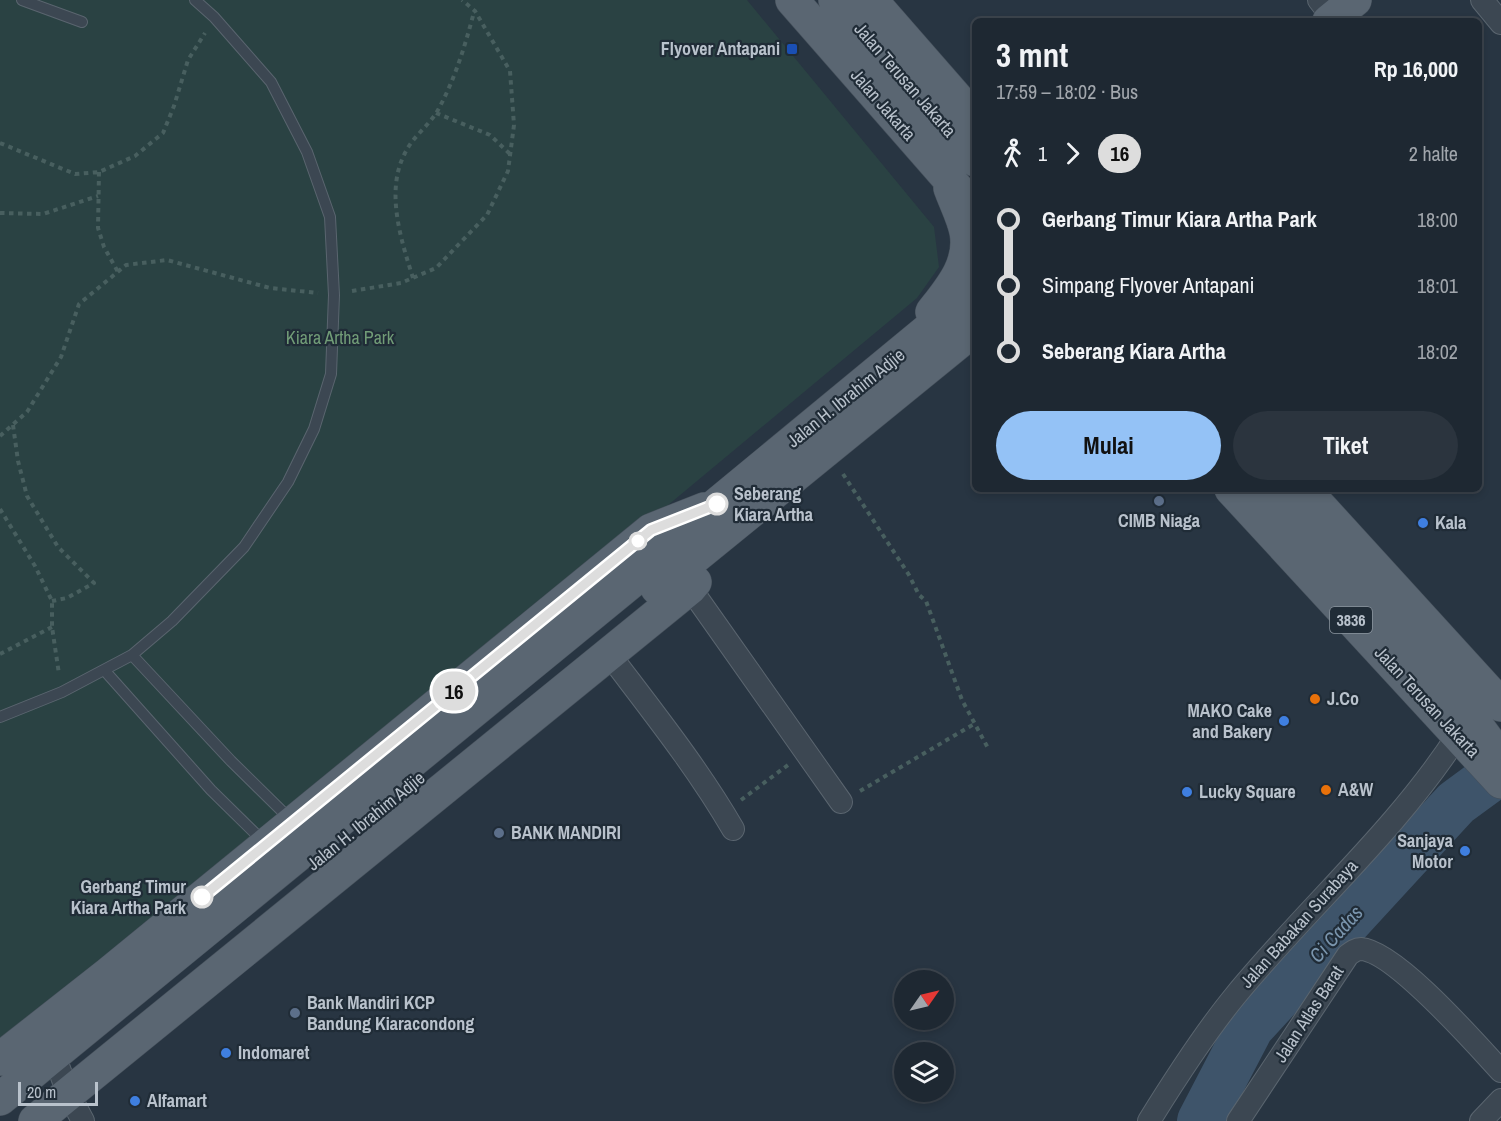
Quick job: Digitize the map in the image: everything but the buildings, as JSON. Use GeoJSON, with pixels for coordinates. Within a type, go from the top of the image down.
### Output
{"type":"FeatureCollection","features":[{"type":"Feature","properties":{"kind":"main road","name":"Jalan Jakarta"},"geometry":{"type":"LineString","coordinates":[[792,0],[961,176],[972,202]]}},
{"type":"Feature","properties":{"kind":"main road","name":"Jalan Terusan Jakarta"},"geometry":{"type":"LineString","coordinates":[[835,0],[972,157]]}},
{"type":"Feature","properties":{"kind":"main road"},"geometry":{"type":"LineString","coordinates":[[871,0],[972,116]]}},
{"type":"Feature","properties":{"kind":"main road"},"geometry":{"type":"LineString","coordinates":[[912,363],[955,282],[966,253],[961,176]]}},
{"type":"Feature","properties":{"kind":"main road","name":"Jalan H. Ibrahim Adjie"},"geometry":{"type":"LineString","coordinates":[[0,1059],[278,859],[669,551],[828,450],[912,363],[972,294]]}},
{"type":"Feature","properties":{"kind":"main road","name":"Jalan H. Ibrahim Adjie"},"geometry":{"type":"LineString","coordinates":[[0,1119],[66,1084],[726,515],[912,363],[972,331]]}},
{"type":"Feature","properties":{"kind":"main road"},"geometry":{"type":"LineString","coordinates":[[912,363],[972,349]]}},
{"type":"Feature","properties":{"kind":"main road","name":"Jalan Terusan Jakarta"},"geometry":{"type":"LineString","coordinates":[[1234,492],[1488,734]]}},
{"type":"Feature","properties":{"kind":"main road","name":"Jalan Terusan Jakarta"},"geometry":{"type":"LineString","coordinates":[[1272,492],[1439,675],[1488,734]]}},
{"type":"Feature","properties":{"kind":"main road","name":"Jalan Terusan Jakarta"},"geometry":{"type":"LineString","coordinates":[[1306,492],[1488,734],[1501,782]]}},
{"type":"Feature","properties":{"kind":"main road","name":"Jalan H. Ibrahim Adjie"},"geometry":{"type":"LineString","coordinates":[[139,1019],[609,654],[690,588],[726,515]]}},
{"type":"Feature","properties":{"kind":"main road","name":"Jalan H. Ibrahim Adjie"},"geometry":{"type":"LineString","coordinates":[[35,1121],[66,1084],[278,859]]}},
{"type":"Feature","properties":{"kind":"main road","name":"Jalan H. Ibrahim Adjie"},"geometry":{"type":"LineString","coordinates":[[0,1099],[66,1084]]}},
{"type":"Feature","properties":{"kind":"street"},"geometry":{"type":"LineString","coordinates":[[1482,0],[1501,23]]}},
{"type":"Feature","properties":{"kind":"street"},"geometry":{"type":"LineString","coordinates":[[690,588],[841,801]]}},
{"type":"Feature","properties":{"kind":"street"},"geometry":{"type":"LineString","coordinates":[[609,654],[666,729],[728,821]]}},
{"type":"Feature","properties":{"kind":"street","name":"Jalan Babakan Surabaya"},"geometry":{"type":"LineString","coordinates":[[1149,1121],[1170,1087],[1234,997],[1436,770],[1488,734]]}},
{"type":"Feature","properties":{"kind":"street","name":"Jalan Atlas Barat"},"geometry":{"type":"LineString","coordinates":[[1238,1121],[1348,955],[1361,949],[1387,960],[1406,975],[1501,1071]]}},
{"type":"Feature","properties":{"kind":"street"},"geometry":{"type":"LineString","coordinates":[[1480,1121],[1501,1100]]}},
{"type":"Feature","properties":{"kind":"lane"},"geometry":{"type":"LineString","coordinates":[[22,0],[82,22]]}},
{"type":"Feature","properties":{"kind":"lane"},"geometry":{"type":"LineString","coordinates":[[0,717],[62,692],[132,655],[172,621],[244,547],[288,482],[314,429],[330,374],[334,295],[330,217],[307,152],[271,82],[214,17],[195,0]]}},
{"type":"Feature","properties":{"kind":"lane"},"geometry":{"type":"LineString","coordinates":[[132,655],[305,837]]}},
{"type":"Feature","properties":{"kind":"lane"},"geometry":{"type":"LineString","coordinates":[[105,671],[211,790],[278,859]]}},
{"type":"Feature","properties":{"kind":"path"},"geometry":{"type":"LineString","coordinates":[[0,436],[27,412],[61,357],[80,304],[126,265],[167,260],[270,288],[334,295],[401,283],[436,268],[487,215],[508,171],[514,125],[510,72],[475,11],[462,0]]}},
{"type":"Feature","properties":{"kind":"path"},"geometry":{"type":"LineString","coordinates":[[413,278],[402,241],[396,183],[403,155],[414,137],[436,113],[457,70],[475,11]]}},
{"type":"Feature","properties":{"kind":"path"},"geometry":{"type":"LineString","coordinates":[[0,143],[75,174],[99,172],[135,156],[163,133],[188,60],[214,17]]}},
{"type":"Feature","properties":{"kind":"path"},"geometry":{"type":"LineString","coordinates":[[436,113],[490,135],[510,154]]}},
{"type":"Feature","properties":{"kind":"path"},"geometry":{"type":"LineString","coordinates":[[99,172],[98,228],[104,248],[118,272]]}},
{"type":"Feature","properties":{"kind":"path"},"geometry":{"type":"LineString","coordinates":[[0,213],[43,213],[66,208],[98,196]]}},
{"type":"Feature","properties":{"kind":"path"},"geometry":{"type":"LineString","coordinates":[[13,424],[18,460],[27,496],[58,547],[94,583],[67,598],[52,601]]}},
{"type":"Feature","properties":{"kind":"path"},"geometry":{"type":"LineString","coordinates":[[828,450],[909,575],[919,595],[926,601],[962,700],[989,750]]}},
{"type":"Feature","properties":{"kind":"path"},"geometry":{"type":"LineString","coordinates":[[0,509],[35,566],[52,601],[52,627],[62,692]]}},
{"type":"Feature","properties":{"kind":"path"},"geometry":{"type":"LineString","coordinates":[[0,654],[52,627]]}},
{"type":"Feature","properties":{"kind":"path"},"geometry":{"type":"LineString","coordinates":[[841,801],[974,724]]}},
{"type":"Feature","properties":{"kind":"path"},"geometry":{"type":"LineString","coordinates":[[728,821],[806,751]]}},
{"type":"Feature","properties":{"kind":"green space","name":"Kiara Artha Park"},"geometry":{"type":"Polygon","coordinates":[[[0,0],[747,0],[934,227],[939,267],[917,298],[352,768],[0,1047],[0,0]]]}},
{"type":"Feature","properties":{"kind":"waterway","name":"Ci Cadas"},"geometry":{"type":"LineString","coordinates":[[1201,1121],[1250,1027],[1456,803],[1501,770]]}},
{"type":"Feature","properties":{"kind":"bus line","name":"16"},"geometry":{"type":"LineString","coordinates":[[202,897],[651,530],[717,504]]}},
{"type":"Feature","properties":{"kind":"place","name":"Flyover Antapani"},"geometry":{"type":"Point","coordinates":[792,49]}},
{"type":"Feature","properties":{"kind":"place","name":"CIMB Niaga"},"geometry":{"type":"Point","coordinates":[1159,501]}},
{"type":"Feature","properties":{"kind":"place","name":"Seberang Kiara Artha"},"geometry":{"type":"Point","coordinates":[717,504]}},
{"type":"Feature","properties":{"kind":"place","name":"Kala"},"geometry":{"type":"Point","coordinates":[1423,523]}},
{"type":"Feature","properties":{"kind":"place","name":"J.Co"},"geometry":{"type":"Point","coordinates":[1315,699]}},
{"type":"Feature","properties":{"kind":"place","name":"MAKO Cake and Bakery"},"geometry":{"type":"Point","coordinates":[1284,721]}},
{"type":"Feature","properties":{"kind":"place","name":"A&W"},"geometry":{"type":"Point","coordinates":[1326,790]}},
{"type":"Feature","properties":{"kind":"place","name":"Lucky Square"},"geometry":{"type":"Point","coordinates":[1187,792]}},
{"type":"Feature","properties":{"kind":"place","name":"BANK MANDIRI"},"geometry":{"type":"Point","coordinates":[499,833]}},
{"type":"Feature","properties":{"kind":"place","name":"Sanjaya Motor"},"geometry":{"type":"Point","coordinates":[1465,851]}},
{"type":"Feature","properties":{"kind":"place","name":"Gerbang Timur Kiara Artha Park"},"geometry":{"type":"Point","coordinates":[202,897]}},
{"type":"Feature","properties":{"kind":"place","name":"Bank Mandiri KCP Bandung Kiaracondong"},"geometry":{"type":"Point","coordinates":[295,1013]}},
{"type":"Feature","properties":{"kind":"place","name":"Indomaret"},"geometry":{"type":"Point","coordinates":[226,1053]}},
{"type":"Feature","properties":{"kind":"place","name":"Alfamart"},"geometry":{"type":"Point","coordinates":[135,1101]}}]}
